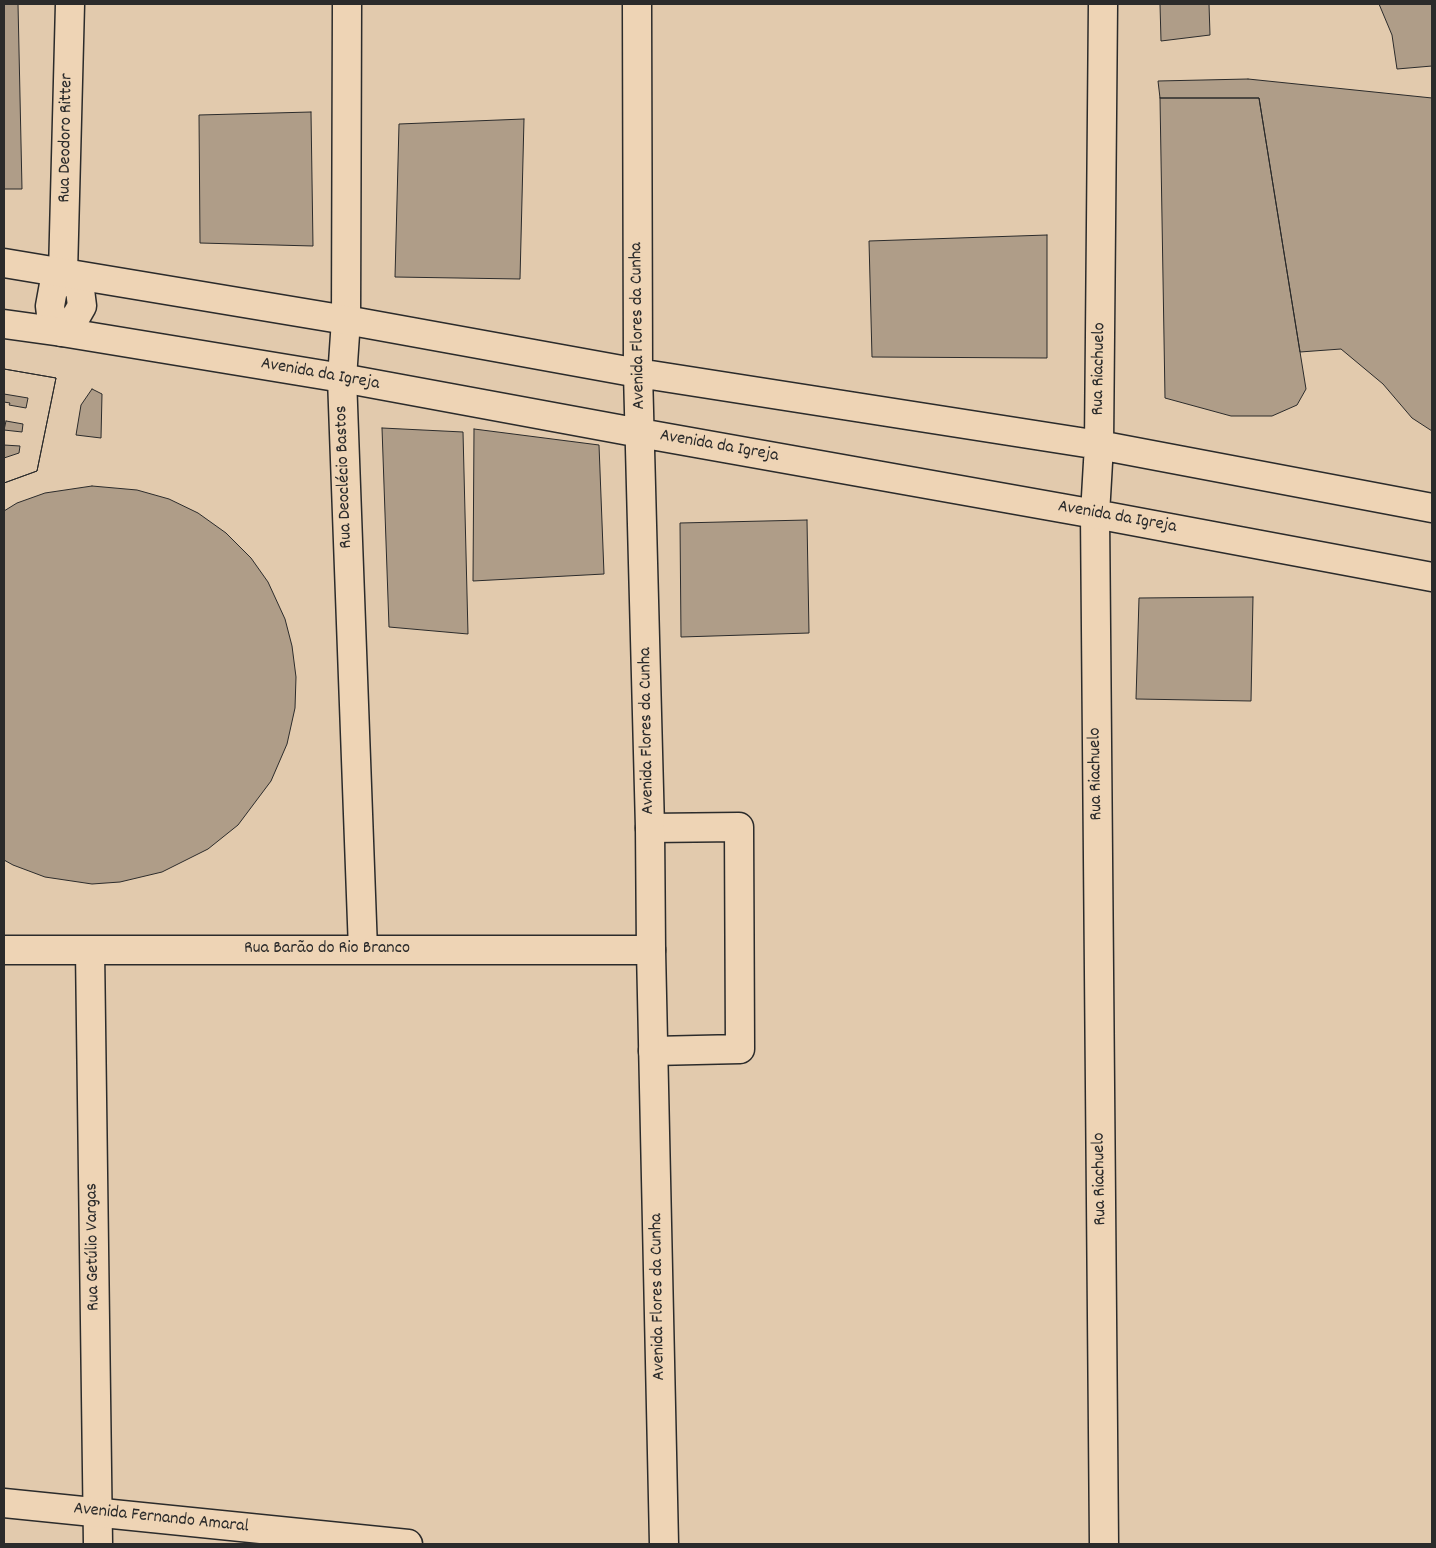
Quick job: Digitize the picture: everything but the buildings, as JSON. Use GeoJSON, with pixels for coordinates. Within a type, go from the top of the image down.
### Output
{"type":"FeatureCollection","features":[{"type":"Feature","properties":{"kind":"street","name":"Rua Deodoro Ritter"},"geometry":{"type":"LineString","coordinates":[[62,332],[51,314],[50,306],[54,284],[63,273],[70,4]]}},
{"type":"Feature","properties":{"kind":"street","name":"Rua Deoclécio Bastos"},"geometry":{"type":"LineString","coordinates":[[347,4],[346,320],[342,378],[363,950]]}},
{"type":"Feature","properties":{"kind":"street","name":"Avenida Flores da Cunha"},"geometry":{"type":"LineString","coordinates":[[638,4],[638,373],[650,828],[664,1544]]}},
{"type":"Feature","properties":{"kind":"street","name":"Rua Riachuelo"},"geometry":{"type":"LineString","coordinates":[[1103,4],[1099,445],[1095,514],[1104,1544]]}},
{"type":"Feature","properties":{"kind":"street"},"geometry":{"type":"LineString","coordinates":[[4,263],[346,320],[638,373],[1099,445],[1432,508]]}},
{"type":"Feature","properties":{"kind":"street","name":"Avenida da Igreja"},"geometry":{"type":"LineString","coordinates":[[4,324],[342,378],[1432,577]]}},
{"type":"Feature","properties":{"kind":"street","name":"Avenida Flores da Cunha"},"geometry":{"type":"LineString","coordinates":[[650,828],[738,827],[740,1049],[653,1051]]}},
{"type":"Feature","properties":{"kind":"street","name":"Rua Barão do Rio Branco"},"geometry":{"type":"LineString","coordinates":[[4,950],[651,950]]}},
{"type":"Feature","properties":{"kind":"street","name":"Rua Getúlio Vargas"},"geometry":{"type":"LineString","coordinates":[[90,950],[98,1544]]}},
{"type":"Feature","properties":{"kind":"street","name":"Avenida Fernando Amaral"},"geometry":{"type":"LineString","coordinates":[[4,1503],[408,1544]]}}]}
